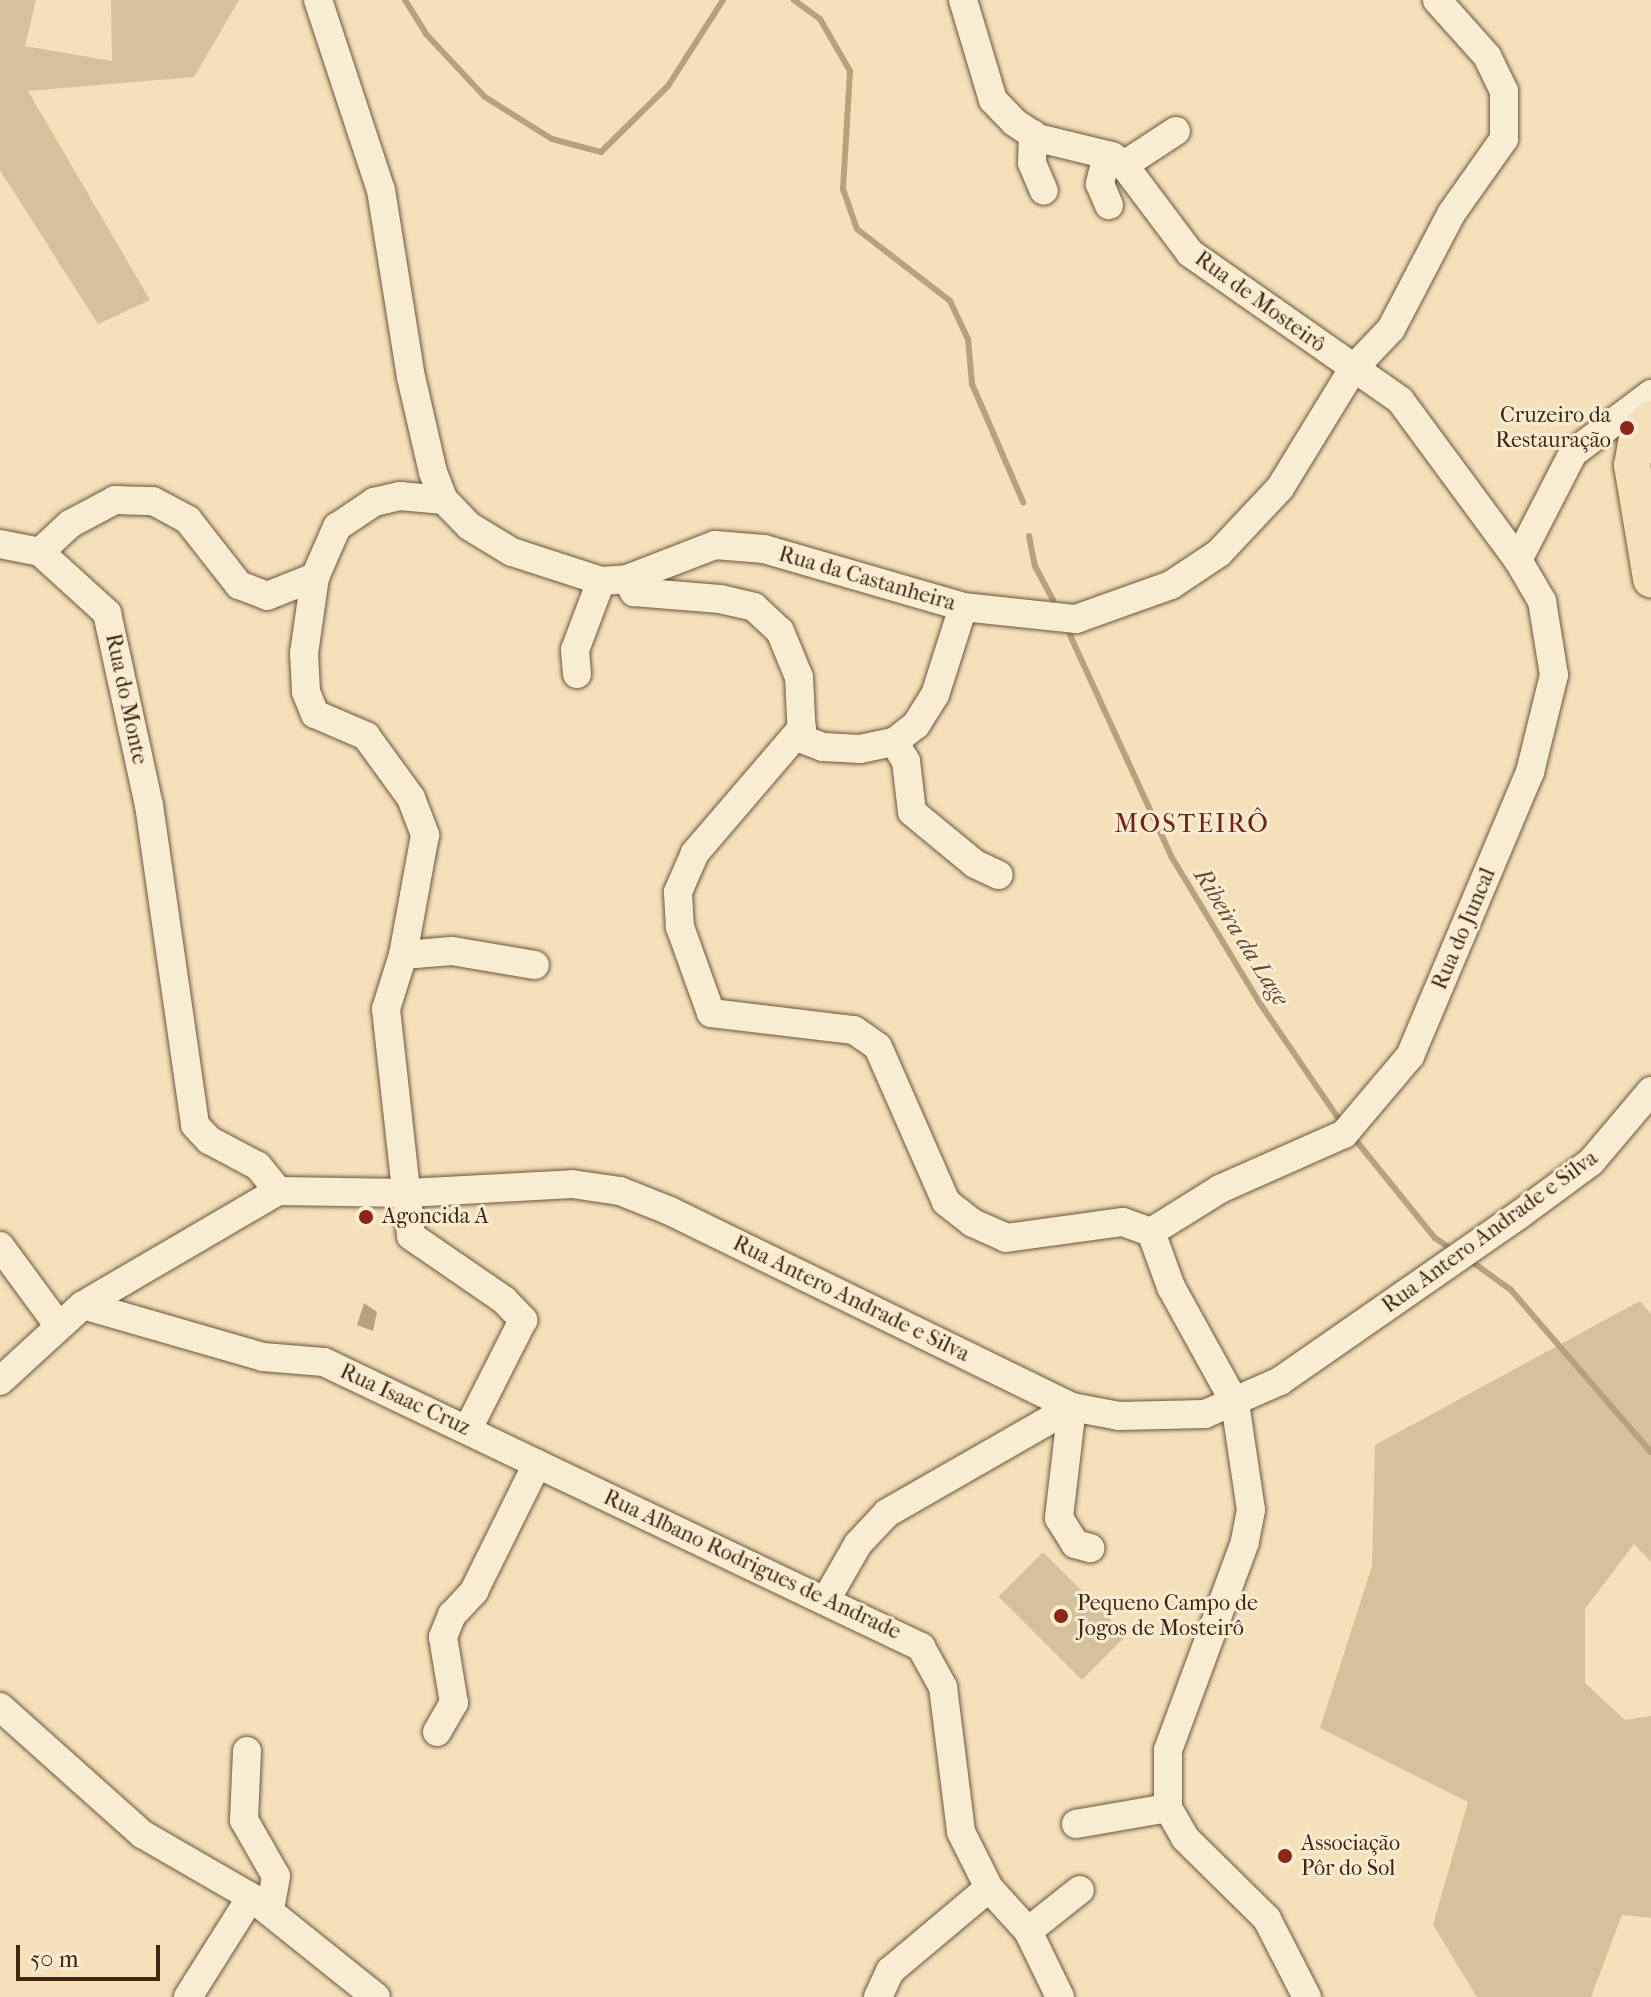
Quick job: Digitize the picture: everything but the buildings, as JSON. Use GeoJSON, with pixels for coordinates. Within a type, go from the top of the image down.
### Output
{"type":"FeatureCollection","features":[{"type":"Feature","properties":{"kind":"main road"},"geometry":{"type":"LineString","coordinates":[[1651,419],[1638,432],[1632,465],[1651,579]]}},
{"type":"Feature","properties":{"kind":"street"},"geometry":{"type":"LineString","coordinates":[[318,0],[381,190],[411,377],[444,500],[469,526],[512,552],[614,580],[634,592],[720,599],[754,607],[780,631],[795,666],[802,739],[823,747],[860,749],[894,742],[916,725],[935,695],[963,607]]}},
{"type":"Feature","properties":{"kind":"street"},"geometry":{"type":"LineString","coordinates":[[963,0],[993,100],[1033,134],[1116,160]]}},
{"type":"Feature","properties":{"kind":"street","name":"Rua da Castanheira"},"geometry":{"type":"LineString","coordinates":[[614,580],[715,545],[764,549],[963,607],[1076,619],[1171,585],[1219,553],[1280,488],[1353,369],[1391,329],[1451,214],[1504,139],[1504,91],[1493,68],[1437,0]]}},
{"type":"Feature","properties":{"kind":"street"},"geometry":{"type":"LineString","coordinates":[[1109,205],[1100,184],[1116,160],[1176,131]]}},
{"type":"Feature","properties":{"kind":"street"},"geometry":{"type":"LineString","coordinates":[[1033,134],[1032,163],[1044,191]]}},
{"type":"Feature","properties":{"kind":"street","name":"Rua de Mosteirô"},"geometry":{"type":"LineString","coordinates":[[1116,160],[1190,253],[1353,369]]}},
{"type":"Feature","properties":{"kind":"street","name":"Rua do Juncal"},"geometry":{"type":"LineString","coordinates":[[1151,1232],[1220,1189],[1344,1134],[1410,1056],[1530,772],[1554,675],[1542,601],[1518,560],[1400,400],[1353,369]]}},
{"type":"Feature","properties":{"kind":"street"},"geometry":{"type":"LineString","coordinates":[[1518,560],[1573,453],[1651,394]]}},
{"type":"Feature","properties":{"kind":"street"},"geometry":{"type":"LineString","coordinates":[[444,500],[400,496],[374,502],[337,527],[315,577],[304,653],[306,692],[315,714],[366,736],[411,798],[425,835],[403,955],[386,1009],[411,1236],[504,1300],[523,1320],[468,1429]]}},
{"type":"Feature","properties":{"kind":"street"},"geometry":{"type":"LineString","coordinates":[[0,544],[40,552],[70,524],[115,500],[153,501],[188,520],[239,585],[267,596],[315,577]]}},
{"type":"Feature","properties":{"kind":"street","name":"Rua do Monte"},"geometry":{"type":"LineString","coordinates":[[40,552],[107,613],[149,805],[195,1125],[209,1140],[258,1166],[278,1191]]}},
{"type":"Feature","properties":{"kind":"street"},"geometry":{"type":"LineString","coordinates":[[577,674],[575,650],[614,580]]}},
{"type":"Feature","properties":{"kind":"street"},"geometry":{"type":"LineString","coordinates":[[802,728],[695,853],[678,892],[680,927],[711,1013],[854,1030],[878,1047],[946,1202],[973,1223],[1006,1238],[1123,1222],[1151,1232],[1171,1287],[1235,1403],[1251,1510],[1245,1542],[1168,1750],[1168,1808],[1185,1838],[1267,1919],[1307,1997]]}},
{"type":"Feature","properties":{"kind":"street"},"geometry":{"type":"LineString","coordinates":[[894,742],[906,761],[912,812],[975,864],[999,875]]}},
{"type":"Feature","properties":{"kind":"street"},"geometry":{"type":"LineString","coordinates":[[403,955],[452,951],[535,965]]}},
{"type":"Feature","properties":{"kind":"street","name":"Rua Antero Andrade e Silva"},"geometry":{"type":"LineString","coordinates":[[278,1191],[408,1193],[572,1184],[620,1191],[1072,1407],[1166,1418],[1205,1414],[1280,1381],[1591,1162],[1651,1091]]}},
{"type":"Feature","properties":{"kind":"street"},"geometry":{"type":"LineString","coordinates":[[0,1381],[83,1305],[278,1191]]}},
{"type":"Feature","properties":{"kind":"street"},"geometry":{"type":"LineString","coordinates":[[0,1246],[58,1325]]}},
{"type":"Feature","properties":{"kind":"street","name":"Rua Isaac Cruz"},"geometry":{"type":"LineString","coordinates":[[83,1305],[263,1357],[324,1362],[537,1464]]}},
{"type":"Feature","properties":{"kind":"street"},"geometry":{"type":"LineString","coordinates":[[1072,1407],[1059,1518],[1075,1544],[1090,1548]]}},
{"type":"Feature","properties":{"kind":"street"},"geometry":{"type":"LineString","coordinates":[[827,1598],[858,1544],[887,1513],[1072,1407]]}},
{"type":"Feature","properties":{"kind":"street"},"geometry":{"type":"LineString","coordinates":[[437,1732],[454,1703],[443,1637],[452,1615],[474,1591],[537,1464]]}},
{"type":"Feature","properties":{"kind":"street","name":"Rua Albano Rodrigues de Andrade"},"geometry":{"type":"LineString","coordinates":[[537,1464],[827,1598],[921,1647],[943,1687],[961,1832],[989,1888],[1028,1931],[1060,1997]]}},
{"type":"Feature","properties":{"kind":"street"},"geometry":{"type":"LineString","coordinates":[[0,1707],[142,1834],[261,1904],[376,1997]]}},
{"type":"Feature","properties":{"kind":"street"},"geometry":{"type":"LineString","coordinates":[[188,1997],[261,1904],[276,1876],[244,1820],[247,1751]]}},
{"type":"Feature","properties":{"kind":"street"},"geometry":{"type":"LineString","coordinates":[[1076,1824],[1168,1808]]}},
{"type":"Feature","properties":{"kind":"street"},"geometry":{"type":"LineString","coordinates":[[878,1997],[890,1971],[989,1888]]}},
{"type":"Feature","properties":{"kind":"street"},"geometry":{"type":"LineString","coordinates":[[1028,1931],[1080,1890]]}},
{"type":"Feature","properties":{"kind":"shaded area"},"geometry":{"type":"Polygon","coordinates":[[[0,0],[36,0],[25,46],[112,61],[111,0],[239,0],[194,77],[28,91],[150,300],[98,324],[0,170],[0,0]]]}},
{"type":"Feature","properties":{"kind":"shaded area"},"geometry":{"type":"Polygon","coordinates":[[[1640,1301],[1651,1314],[1651,1562],[1634,1544],[1585,1609],[1585,1683],[1625,1720],[1651,1716],[1651,1918],[1622,1915],[1591,1997],[1477,1997],[1433,1925],[1468,1802],[1320,1728],[1372,1566],[1375,1445],[1640,1301]]]}},
{"type":"Feature","properties":{"kind":"shaded area"},"geometry":{"type":"Polygon","coordinates":[[[364,1303],[377,1312],[373,1331],[357,1325],[364,1303]]]}},
{"type":"Feature","properties":{"kind":"shaded area","name":"Pequeno Campo de Jogos de Mosteirô"},"geometry":{"type":"Polygon","coordinates":[[[1043,1552],[1126,1635],[1082,1680],[998,1597],[1043,1552]]]}},
{"type":"Feature","properties":{"kind":"waterway","name":"Ribeira da Lage"},"geometry":{"type":"LineString","coordinates":[[405,0],[426,34],[485,97],[552,139],[601,152],[668,86],[723,0]]}},
{"type":"Feature","properties":{"kind":"waterway","name":"Ribeira da Lage"},"geometry":{"type":"LineString","coordinates":[[794,0],[820,19],[850,71],[843,189],[857,229],[950,301],[968,339],[972,384],[1023,502]]}},
{"type":"Feature","properties":{"kind":"waterway","name":"Ribeira da Lage"},"geometry":{"type":"LineString","coordinates":[[1029,536],[1035,566],[1053,600]]}},
{"type":"Feature","properties":{"kind":"waterway","name":"Ribeira da Lage"},"geometry":{"type":"LineString","coordinates":[[1070,635],[1171,856],[1259,1002],[1338,1118]]}},
{"type":"Feature","properties":{"kind":"waterway","name":"Ribeira da Lage"},"geometry":{"type":"LineString","coordinates":[[1358,1143],[1435,1238],[1453,1250]]}},
{"type":"Feature","properties":{"kind":"waterway","name":"Ribeira da Lage"},"geometry":{"type":"LineString","coordinates":[[1475,1264],[1511,1290],[1651,1452]]}},
{"type":"Feature","properties":{"kind":"place","name":"Cruzeiro da Restauração"},"geometry":{"type":"Point","coordinates":[1627,428]}},
{"type":"Feature","properties":{"kind":"place","name":"Agoncida A"},"geometry":{"type":"Point","coordinates":[366,1217]}},
{"type":"Feature","properties":{"kind":"place","name":"Pequeno Campo de Jogos de Mosteirô"},"geometry":{"type":"Point","coordinates":[1061,1616]}},
{"type":"Feature","properties":{"kind":"place","name":"Associação Pôr do Sol"},"geometry":{"type":"Point","coordinates":[1285,1856]}},
{"type":"Feature","properties":{"kind":"district","name":"MOSTEIRÔ"},"geometry":{"type":"Point","coordinates":[1192,824]}}]}
